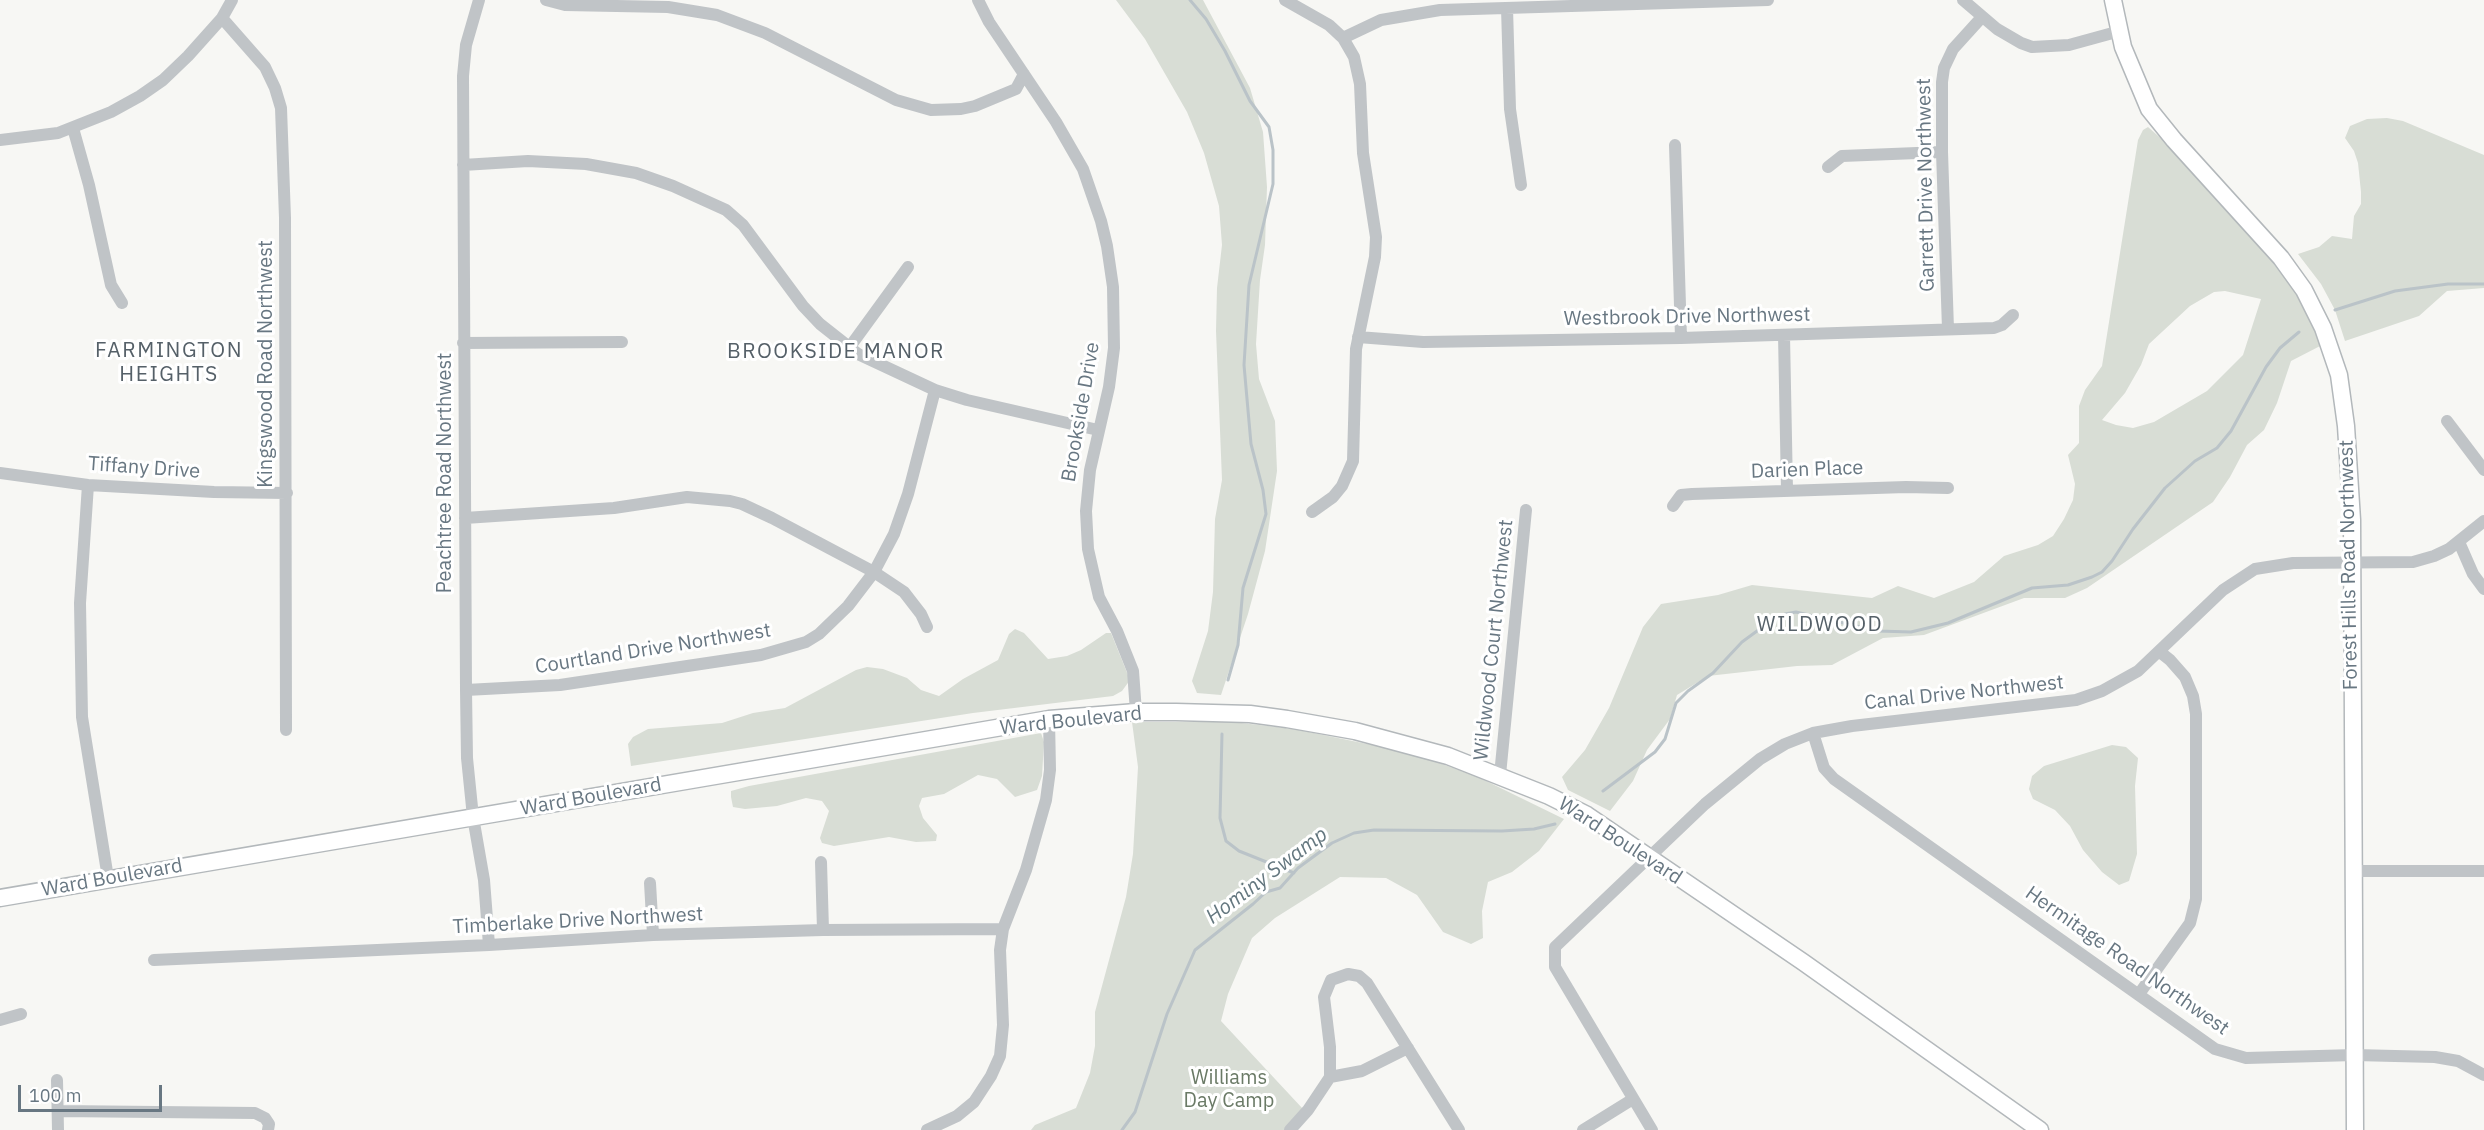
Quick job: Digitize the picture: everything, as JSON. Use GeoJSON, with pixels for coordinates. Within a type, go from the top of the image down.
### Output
{"type":"FeatureCollection","features":[{"type":"Feature","properties":{"kind":"main road","name":"Forest Hills Road Northwest"},"geometry":{"type":"LineString","coordinates":[[2113,0],[2120,31],[2142,94],[2157,121],[2281,258],[2304,290],[2322,324],[2335,360],[2344,404],[2352,520],[2355,1130]]}},
{"type":"Feature","properties":{"kind":"main road","name":"Ward Boulevard"},"geometry":{"type":"LineString","coordinates":[[0,898],[1049,719],[1136,712],[1250,714],[1313,723],[1396,741],[1448,756],[1500,775],[1587,815],[1803,962],[2040,1130]]}},
{"type":"Feature","properties":{"kind":"street"},"geometry":{"type":"LineString","coordinates":[[0,140],[30,138],[73,128],[111,112],[163,80],[222,18],[232,0]]}},
{"type":"Feature","properties":{"kind":"street","name":"Peachtree Road Northwest"},"geometry":{"type":"LineString","coordinates":[[479,0],[466,45],[463,76],[466,758],[484,880],[489,945]]}},
{"type":"Feature","properties":{"kind":"street"},"geometry":{"type":"LineString","coordinates":[[546,0],[565,5],[668,7],[717,15],[765,33],[896,100],[931,110],[975,106],[1016,89],[1024,74]]}},
{"type":"Feature","properties":{"kind":"street","name":"Brookside Drive"},"geometry":{"type":"LineString","coordinates":[[978,0],[989,22],[1056,122],[1083,169],[1098,210],[1107,246],[1113,287],[1114,348],[1109,387],[1098,430],[1087,491],[1088,549],[1099,597],[1117,631],[1133,671],[1136,712]]}},
{"type":"Feature","properties":{"kind":"street"},"geometry":{"type":"LineString","coordinates":[[1285,0],[1329,25],[1343,38],[1354,57],[1360,84],[1363,153],[1376,237],[1375,257],[1358,337],[1354,382],[1353,461],[1337,492],[1312,512]]}},
{"type":"Feature","properties":{"kind":"street"},"geometry":{"type":"LineString","coordinates":[[1343,38],[1366,25],[1396,16],[1440,10],[1768,0]]}},
{"type":"Feature","properties":{"kind":"street"},"geometry":{"type":"LineString","coordinates":[[1963,0],[1982,17],[2021,43],[2040,48],[2069,45],[2120,31]]}},
{"type":"Feature","properties":{"kind":"street"},"geometry":{"type":"LineString","coordinates":[[1507,8],[1510,110],[1521,185]]}},
{"type":"Feature","properties":{"kind":"street","name":"Garrett Drive Northwest"},"geometry":{"type":"LineString","coordinates":[[1948,329],[1942,82],[1944,68],[1953,49],[1982,17]]}},
{"type":"Feature","properties":{"kind":"street","name":"Kingswood Road Northwest"},"geometry":{"type":"LineString","coordinates":[[222,18],[265,67],[281,108],[285,218],[286,730]]}},
{"type":"Feature","properties":{"kind":"street"},"geometry":{"type":"LineString","coordinates":[[73,128],[98,222],[111,285],[122,303]]}},
{"type":"Feature","properties":{"kind":"street"},"geometry":{"type":"LineString","coordinates":[[1675,145],[1681,338]]}},
{"type":"Feature","properties":{"kind":"street"},"geometry":{"type":"LineString","coordinates":[[1828,167],[1842,156],[1942,152]]}},
{"type":"Feature","properties":{"kind":"street"},"geometry":{"type":"LineString","coordinates":[[463,165],[528,161],[596,165],[636,172],[673,186],[726,210],[756,239],[803,306],[820,324],[849,348],[875,364],[935,390],[967,400],[1098,430]]}},
{"type":"Feature","properties":{"kind":"street"},"geometry":{"type":"LineString","coordinates":[[849,348],[908,267]]}},
{"type":"Feature","properties":{"kind":"street","name":"Westbrook Drive Northwest"},"geometry":{"type":"LineString","coordinates":[[1358,337],[1423,342],[1681,338],[1994,328],[2002,325],[2013,315]]}},
{"type":"Feature","properties":{"kind":"street"},"geometry":{"type":"LineString","coordinates":[[1784,335],[1787,490]]}},
{"type":"Feature","properties":{"kind":"street"},"geometry":{"type":"LineString","coordinates":[[463,343],[622,342]]}},
{"type":"Feature","properties":{"kind":"street","name":"Courtland Drive Northwest"},"geometry":{"type":"LineString","coordinates":[[466,690],[560,686],[779,651],[806,642],[819,634],[848,606],[874,572],[894,534],[908,494],[935,390]]}},
{"type":"Feature","properties":{"kind":"street"},"geometry":{"type":"LineString","coordinates":[[2447,421],[2484,470]]}},
{"type":"Feature","properties":{"kind":"street","name":"Tiffany Drive"},"geometry":{"type":"LineString","coordinates":[[0,473],[88,485],[214,492],[287,493]]}},
{"type":"Feature","properties":{"kind":"street"},"geometry":{"type":"LineString","coordinates":[[88,485],[80,603],[82,717],[108,878]]}},
{"type":"Feature","properties":{"kind":"street","name":"Darien Place"},"geometry":{"type":"LineString","coordinates":[[1673,506],[1681,495],[1787,490],[1948,488]]}},
{"type":"Feature","properties":{"kind":"street"},"geometry":{"type":"LineString","coordinates":[[465,518],[614,508],[678,497],[707,498],[742,504],[874,572],[904,592],[921,614],[927,627]]}},
{"type":"Feature","properties":{"kind":"street","name":"Wildwood Court Northwest"},"geometry":{"type":"LineString","coordinates":[[1500,775],[1526,510]]}},
{"type":"Feature","properties":{"kind":"street","name":"Canal Drive Northwest"},"geometry":{"type":"LineString","coordinates":[[1634,1099],[1555,968],[1555,947],[1564,936],[1745,770],[1785,744],[1813,733],[1852,726],[2076,700],[2102,691],[2138,671],[2223,590],[2255,569],[2293,563],[2413,562],[2434,556],[2459,542],[2484,521]]}},
{"type":"Feature","properties":{"kind":"street"},"geometry":{"type":"LineString","coordinates":[[2459,542],[2473,574],[2484,589]]}},
{"type":"Feature","properties":{"kind":"street"},"geometry":{"type":"LineString","coordinates":[[2139,994],[2190,923],[2196,899],[2196,714],[2193,696],[2185,677],[2160,652]]}},
{"type":"Feature","properties":{"kind":"street"},"geometry":{"type":"LineString","coordinates":[[927,1130],[957,1116],[974,1102],[991,1076],[1000,1056],[1003,1025],[1000,950],[1003,929],[1026,870],[1046,800],[1050,770],[1049,719]]}},
{"type":"Feature","properties":{"kind":"street","name":"Hermitage Road Northwest"},"geometry":{"type":"LineString","coordinates":[[1813,733],[1824,768],[1834,779],[2208,1044],[2236,1056],[2258,1059],[2355,1055],[2405,1055],[2448,1059],[2484,1075]]}},
{"type":"Feature","properties":{"kind":"street"},"geometry":{"type":"LineString","coordinates":[[821,862],[823,930]]}},
{"type":"Feature","properties":{"kind":"street"},"geometry":{"type":"LineString","coordinates":[[2353,871],[2484,871]]}},
{"type":"Feature","properties":{"kind":"street"},"geometry":{"type":"LineString","coordinates":[[650,883],[653,934]]}},
{"type":"Feature","properties":{"kind":"street","name":"Timberlake Drive Northwest"},"geometry":{"type":"LineString","coordinates":[[154,960],[489,945],[653,934],[1003,929]]}},
{"type":"Feature","properties":{"kind":"street"},"geometry":{"type":"LineString","coordinates":[[1290,1130],[1308,1110],[1330,1077],[1325,990],[1331,980],[1348,974],[1359,976],[1367,983],[1459,1130]]}},
{"type":"Feature","properties":{"kind":"street"},"geometry":{"type":"LineString","coordinates":[[0,1020],[21,1014]]}},
{"type":"Feature","properties":{"kind":"street"},"geometry":{"type":"LineString","coordinates":[[1330,1077],[1362,1071],[1408,1048]]}},
{"type":"Feature","properties":{"kind":"street"},"geometry":{"type":"LineString","coordinates":[[57,1080],[58,1130]]}},
{"type":"Feature","properties":{"kind":"street"},"geometry":{"type":"LineString","coordinates":[[1583,1130],[1634,1099],[1652,1130]]}},
{"type":"Feature","properties":{"kind":"street"},"geometry":{"type":"LineString","coordinates":[[58,1111],[255,1113],[265,1118],[268,1130]]}},
{"type":"Feature","properties":{"kind":"green space"},"geometry":{"type":"Polygon","coordinates":[[[1116,0],[1203,0],[1250,88],[1263,132],[1267,187],[1265,245],[1260,280],[1256,344],[1259,379],[1275,421],[1277,471],[1265,551],[1248,614],[1221,695],[1197,693],[1192,681],[1208,631],[1213,592],[1215,519],[1222,480],[1216,331],[1217,288],[1222,245],[1219,206],[1204,153],[1187,112],[1145,39],[1116,0]]]}},
{"type":"Feature","properties":{"kind":"green space"},"geometry":{"type":"Polygon","coordinates":[[[2387,118],[2403,121],[2484,155],[2484,288],[2447,291],[2419,316],[2345,341],[2335,310],[2321,284],[2298,254],[2319,247],[2332,236],[2352,239],[2354,216],[2361,204],[2361,192],[2358,163],[2354,151],[2345,138],[2350,126],[2367,119],[2387,118]]]}},
{"type":"Feature","properties":{"kind":"green space"},"geometry":{"type":"Polygon","coordinates":[[[2148,127],[2181,156],[2250,231],[2290,282],[2324,344],[2291,361],[2277,403],[2264,430],[2247,445],[2213,502],[2087,588],[2065,598],[2024,598],[1924,635],[1883,638],[1832,665],[1797,666],[1708,676],[1677,695],[1670,719],[1647,750],[1633,781],[1610,811],[1568,790],[1562,777],[1585,750],[1609,708],[1643,627],[1661,604],[1718,595],[1752,585],[1872,598],[1898,586],[1934,598],[1974,582],[2004,556],[2038,545],[2053,536],[2073,500],[2075,484],[2068,455],[2079,443],[2079,406],[2085,390],[2102,366],[2138,140],[2143,130],[2148,127]],[[2225,291],[2214,292],[2190,306],[2149,344],[2141,365],[2125,393],[2102,420],[2133,428],[2154,422],[2207,391],[2243,355],[2261,299],[2225,291]]]}},
{"type":"Feature","properties":{"kind":"green space"},"geometry":{"type":"Polygon","coordinates":[[[1015,629],[1024,633],[1048,659],[1067,656],[1081,650],[1106,633],[1111,633],[1130,680],[1122,691],[1113,696],[973,713],[631,766],[628,744],[633,737],[648,729],[722,723],[753,713],[785,708],[856,670],[867,667],[883,669],[907,678],[921,690],[939,696],[963,679],[998,660],[1009,634],[1015,629]]]}},
{"type":"Feature","properties":{"kind":"green space","name":"Williams Day Camp"},"geometry":{"type":"Polygon","coordinates":[[[1132,722],[1233,722],[1294,729],[1377,746],[1426,758],[1480,778],[1564,819],[1539,851],[1512,872],[1488,882],[1482,911],[1483,938],[1471,944],[1443,932],[1417,895],[1386,878],[1340,877],[1275,918],[1252,938],[1228,994],[1221,1021],[1303,1109],[1286,1130],[1031,1130],[1035,1125],[1076,1108],[1090,1073],[1095,1046],[1095,1012],[1126,897],[1133,854],[1138,767],[1132,722]]]}},
{"type":"Feature","properties":{"kind":"green space"},"geometry":{"type":"Polygon","coordinates":[[[1041,733],[1044,742],[1042,776],[1037,790],[1015,797],[997,779],[978,775],[944,794],[922,798],[919,806],[923,818],[937,835],[936,841],[916,842],[889,837],[834,846],[822,843],[820,838],[829,811],[822,801],[806,798],[777,806],[745,809],[733,807],[731,791],[749,786],[1041,733]]]}},
{"type":"Feature","properties":{"kind":"green space"},"geometry":{"type":"Polygon","coordinates":[[[2112,745],[2126,747],[2138,758],[2135,786],[2137,854],[2129,881],[2119,885],[2102,872],[2083,850],[2070,826],[2055,810],[2033,799],[2029,789],[2032,776],[2044,766],[2112,745]]]}},
{"type":"Feature","properties":{"kind":"waterway"},"geometry":{"type":"LineString","coordinates":[[1190,0],[1206,19],[1250,101],[1269,127],[1273,150],[1273,184],[1249,285],[1244,365],[1251,444],[1263,490],[1266,514],[1243,588],[1238,645],[1228,680]]}},
{"type":"Feature","properties":{"kind":"waterway","name":"Hominy Swamp"},"geometry":{"type":"LineString","coordinates":[[2335,310],[2395,291],[2448,284],[2484,284]]}},
{"type":"Feature","properties":{"kind":"waterway","name":"Hominy Swamp"},"geometry":{"type":"LineString","coordinates":[[1603,791],[1655,752],[1665,739],[1676,703],[1688,691],[1713,673],[1742,642],[1772,620],[1785,614],[1796,612],[1878,631],[1911,632],[1948,623],[2032,588],[2068,585],[2102,572],[2165,488],[2195,461],[2217,448],[2231,431],[2266,367],[2280,348],[2299,332]]}},
{"type":"Feature","properties":{"kind":"waterway"},"geometry":{"type":"LineString","coordinates":[[1222,734],[1220,818],[1226,841],[1239,851],[1294,873]]}},
{"type":"Feature","properties":{"kind":"waterway","name":"Hominy Swamp"},"geometry":{"type":"LineString","coordinates":[[1122,1130],[1135,1112],[1167,1014],[1195,950],[1266,892],[1280,888],[1298,868],[1332,843],[1354,833],[1374,830],[1502,831],[1534,829],[1555,824]]}},
{"type":"Feature","properties":{"kind":"district","name":"BROOKSIDE MANOR"},"geometry":{"type":"Point","coordinates":[836,352]}},
{"type":"Feature","properties":{"kind":"district","name":"FARMINGTON HEIGHTS"},"geometry":{"type":"Point","coordinates":[169,363]}},
{"type":"Feature","properties":{"kind":"district","name":"WILDWOOD"},"geometry":{"type":"Point","coordinates":[1820,625]}}]}
